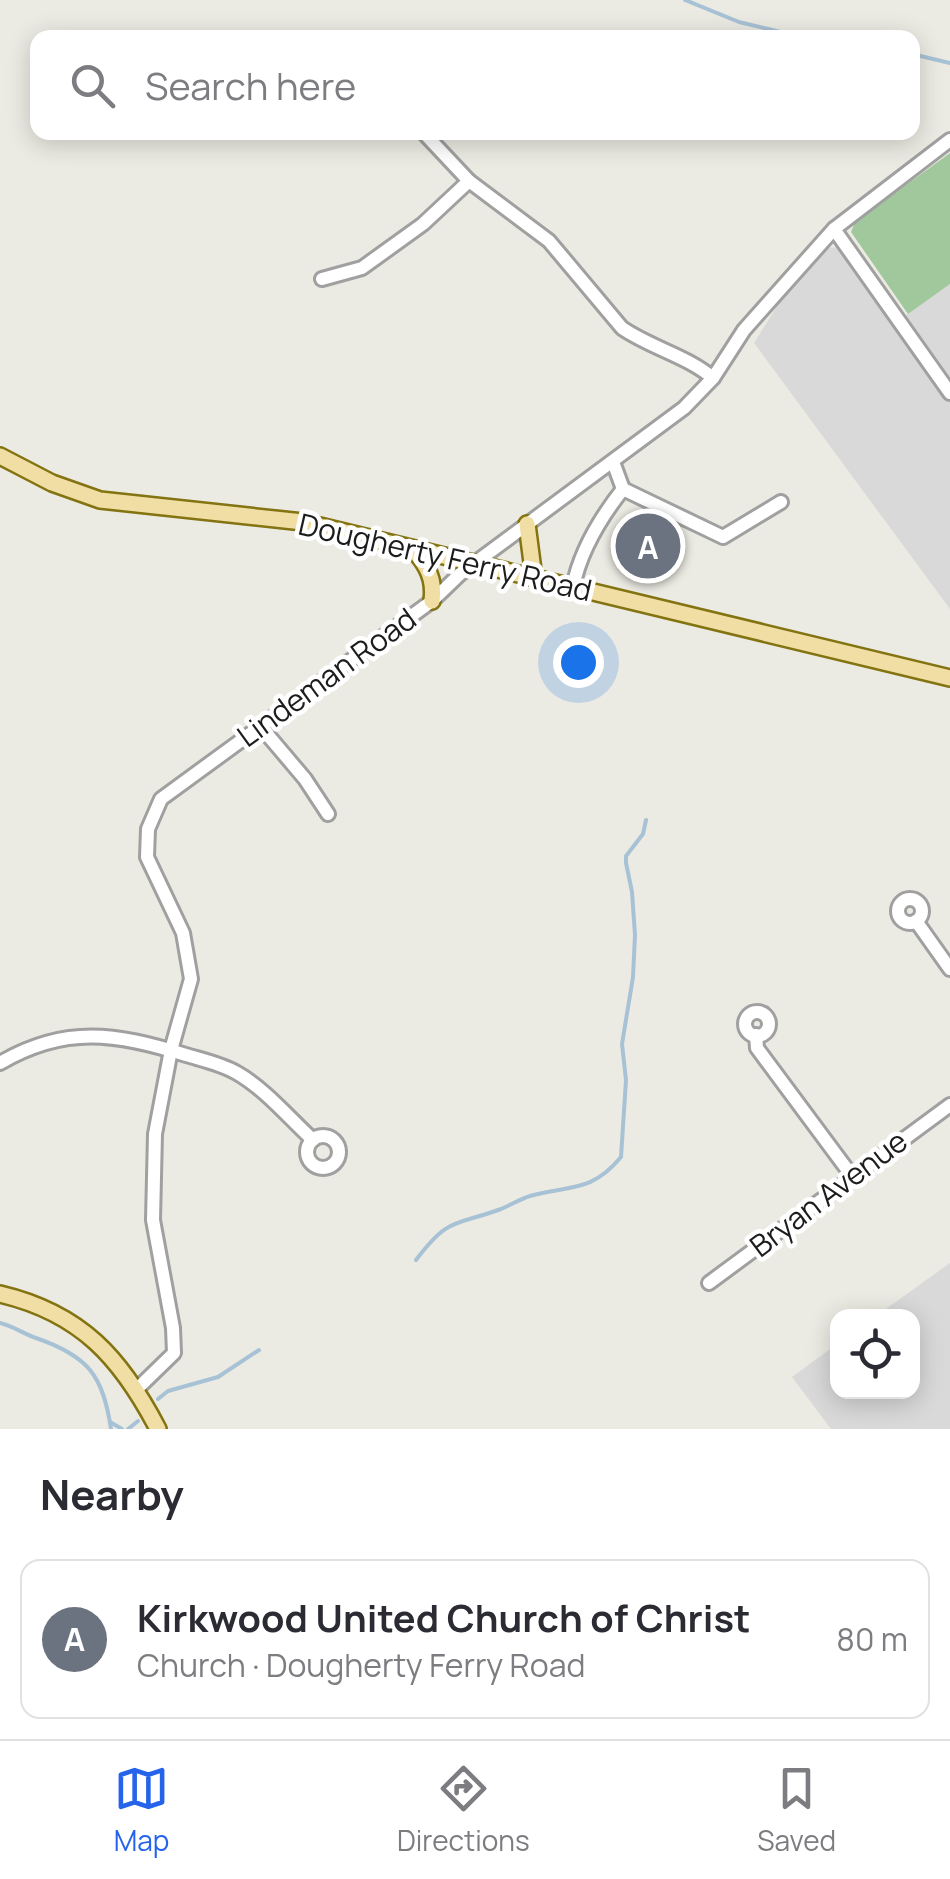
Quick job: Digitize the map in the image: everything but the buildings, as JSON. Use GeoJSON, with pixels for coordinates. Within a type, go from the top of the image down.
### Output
{"type":"FeatureCollection","features":[{"type":"Feature","properties":{"kind":"main road","name":"Dougherty Ferry Road"},"geometry":{"type":"LineString","coordinates":[[0,456],[41,478],[100,500],[303,522],[950,678]]}},
{"type":"Feature","properties":{"kind":"main road"},"geometry":{"type":"LineString","coordinates":[[527,524],[534,578]]}},
{"type":"Feature","properties":{"kind":"main road"},"geometry":{"type":"LineString","coordinates":[[413,549],[426,563],[434,586],[432,601]]}},
{"type":"Feature","properties":{"kind":"main road"},"geometry":{"type":"LineString","coordinates":[[0,1294],[37,1304],[103,1346],[138,1389],[158,1429]]}},
{"type":"Feature","properties":{"kind":"street"},"geometry":{"type":"LineString","coordinates":[[430,140],[468,181],[549,241],[622,328],[695,363],[713,378]]}},
{"type":"Feature","properties":{"kind":"street","name":"Lindeman Road"},"geometry":{"type":"LineString","coordinates":[[138,1389],[174,1353],[153,1220],[155,1134],[171,1050],[191,980],[183,933],[147,856],[148,828],[160,799],[432,601],[474,563],[684,408],[713,378],[744,330],[834,229],[950,140]]}},
{"type":"Feature","properties":{"kind":"street"},"geometry":{"type":"LineString","coordinates":[[322,279],[362,268],[423,224],[468,181]]}},
{"type":"Feature","properties":{"kind":"street"},"geometry":{"type":"LineString","coordinates":[[834,229],[950,393]]}},
{"type":"Feature","properties":{"kind":"street"},"geometry":{"type":"LineString","coordinates":[[614,462],[623,490],[723,537],[781,502]]}},
{"type":"Feature","properties":{"kind":"street"},"geometry":{"type":"LineString","coordinates":[[573,587],[576,570],[606,512],[623,490]]}},
{"type":"Feature","properties":{"kind":"street"},"geometry":{"type":"LineString","coordinates":[[261,727],[328,814]]}},
{"type":"Feature","properties":{"kind":"street"},"geometry":{"type":"LineString","coordinates":[[916,920],[950,969]]}},
{"type":"Feature","properties":{"kind":"street"},"geometry":{"type":"LineString","coordinates":[[0,1063],[30,1046],[76,1036],[171,1050],[238,1073],[312,1140]]}},
{"type":"Feature","properties":{"kind":"street"},"geometry":{"type":"LineString","coordinates":[[756,1036],[757,1048],[852,1176]]}},
{"type":"Feature","properties":{"kind":"street","name":"Bryan Avenue"},"geometry":{"type":"LineString","coordinates":[[709,1283],[950,1104]]}},
{"type":"Feature","properties":{"kind":"shaded area"},"geometry":{"type":"Polygon","coordinates":[[[839,247],[898,321],[950,284],[950,609],[754,343],[789,287],[826,248],[839,247]]]}},
{"type":"Feature","properties":{"kind":"shaded area"},"geometry":{"type":"Polygon","coordinates":[[[950,1263],[950,1429],[831,1429],[792,1377],[830,1349],[830,1399],[920,1399],[920,1309],[886,1309],[950,1263]]]}},
{"type":"Feature","properties":{"kind":"green space"},"geometry":{"type":"Polygon","coordinates":[[[950,153],[950,284],[908,314],[851,232],[855,222],[950,153]]]}},
{"type":"Feature","properties":{"kind":"waterway"},"geometry":{"type":"LineString","coordinates":[[685,0],[739,22],[772,30]]}},
{"type":"Feature","properties":{"kind":"waterway"},"geometry":{"type":"LineString","coordinates":[[920,56],[950,63]]}},
{"type":"Feature","properties":{"kind":"waterway"},"geometry":{"type":"LineString","coordinates":[[416,1260],[454,1224],[530,1196],[590,1182],[621,1157],[626,1080],[622,1044],[635,935],[626,856],[643,834],[646,820]]}},
{"type":"Feature","properties":{"kind":"waterway"},"geometry":{"type":"LineString","coordinates":[[0,1323],[80,1360],[97,1381],[111,1429]]}},
{"type":"Feature","properties":{"kind":"waterway"},"geometry":{"type":"LineString","coordinates":[[158,1399],[168,1391],[218,1377],[259,1350]]}},
{"type":"Feature","properties":{"kind":"waterway"},"geometry":{"type":"LineString","coordinates":[[128,1429],[138,1421]]}},
{"type":"Feature","properties":{"kind":"waterway"},"geometry":{"type":"LineString","coordinates":[[110,1422],[122,1429]]}},
{"type":"Feature","properties":{"kind":"place","name":"Kirkwood United Church of Christ"},"geometry":{"type":"Point","coordinates":[648,546]}}]}
